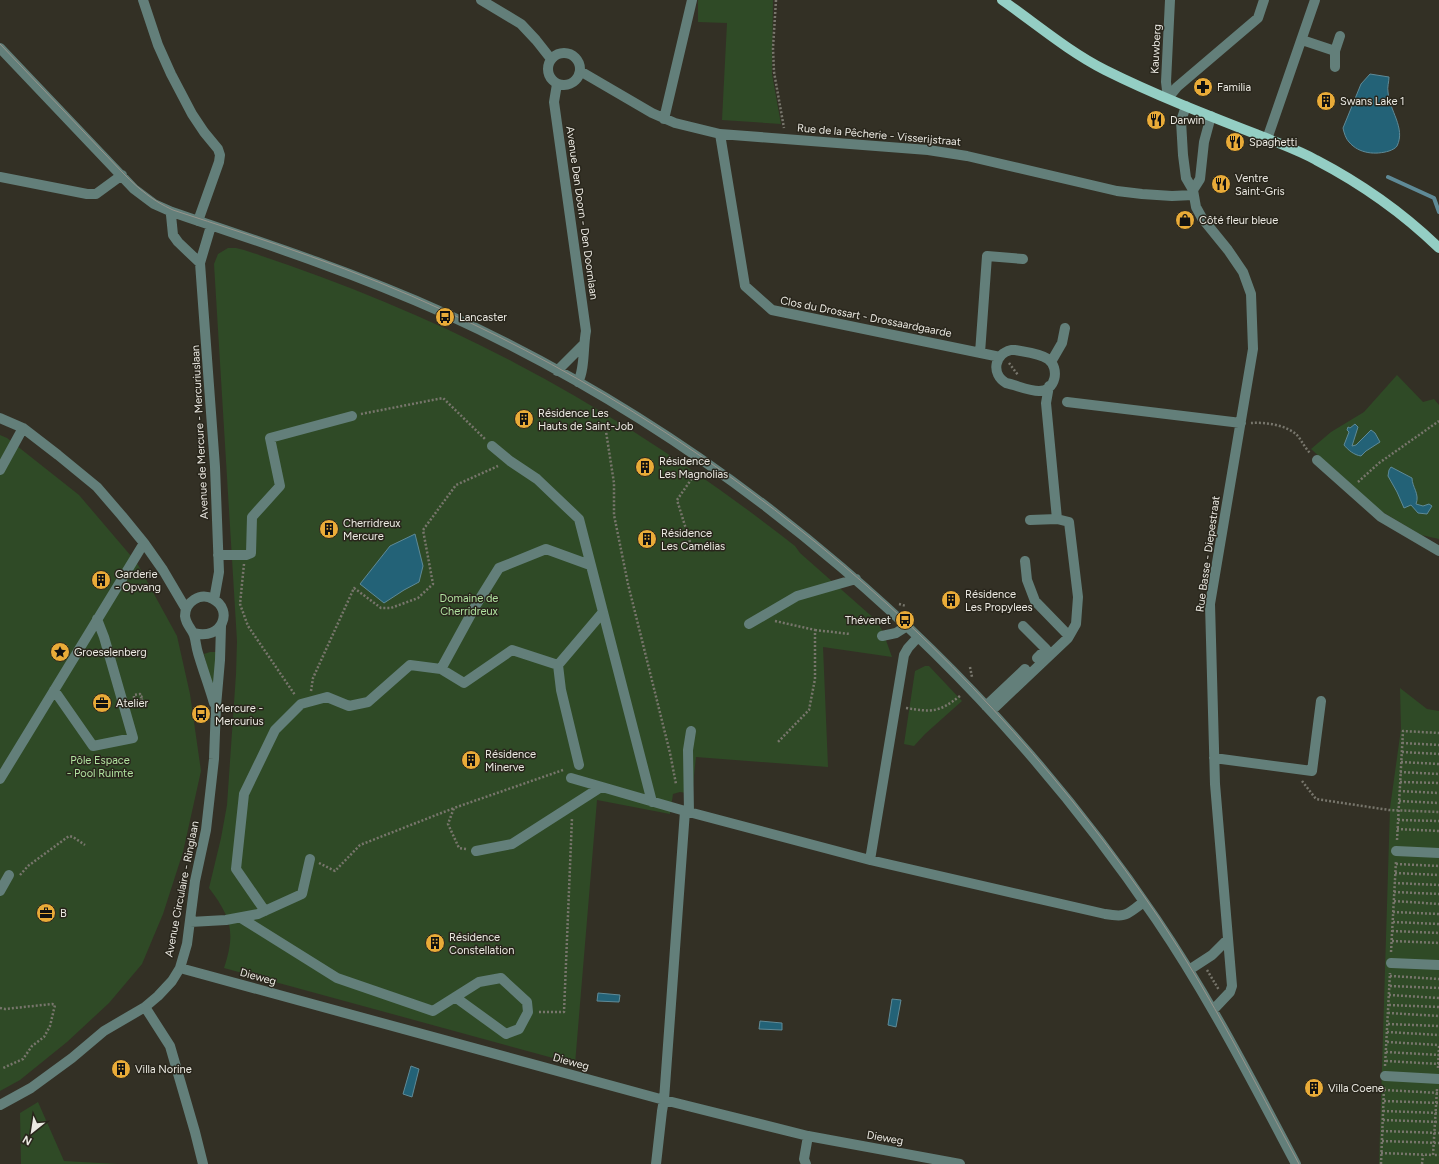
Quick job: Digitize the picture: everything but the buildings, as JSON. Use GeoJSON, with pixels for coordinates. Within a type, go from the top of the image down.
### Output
{"type":"FeatureCollection","features":[{"type":"Feature","properties":{"kind":"main road"},"geometry":{"type":"LineString","coordinates":[[1002,0],[1084,58],[1104,70],[1316,160],[1370,193],[1420,230],[1439,248]]}},
{"type":"Feature","properties":{"kind":"street"},"geometry":{"type":"LineString","coordinates":[[143,0],[164,59],[192,114],[218,149],[220,155],[219,162],[198,221]]}},
{"type":"Feature","properties":{"kind":"street"},"geometry":{"type":"LineString","coordinates":[[481,0],[521,24],[552,59]]}},
{"type":"Feature","properties":{"kind":"street"},"geometry":{"type":"LineString","coordinates":[[664,119],[692,0]]}},
{"type":"Feature","properties":{"kind":"street","name":"Kauwberg"},"geometry":{"type":"LineString","coordinates":[[1168,98],[1166,82],[1170,0]]}},
{"type":"Feature","properties":{"kind":"street"},"geometry":{"type":"LineString","coordinates":[[1168,98],[1177,87],[1258,18],[1264,0]]}},
{"type":"Feature","properties":{"kind":"street"},"geometry":{"type":"LineString","coordinates":[[1267,139],[1316,0]]}},
{"type":"Feature","properties":{"kind":"street"},"geometry":{"type":"LineString","coordinates":[[1335,67],[1335,51],[1340,36]]}},
{"type":"Feature","properties":{"kind":"street"},"geometry":{"type":"LineString","coordinates":[[1302,40],[1335,51]]}},
{"type":"Feature","properties":{"kind":"street"},"geometry":{"type":"LineString","coordinates":[[0,48],[147,200],[172,212],[307,258],[380,285],[490,335],[557,370],[643,421],[709,465],[779,516],[856,579],[907,626],[988,708],[1036,762],[1117,863],[1189,970],[1213,1010],[1296,1164]]}},
{"type":"Feature","properties":{"kind":"street"},"geometry":{"type":"LineString","coordinates":[[560,54],[571,55],[575,58],[580,67],[578,77],[574,82],[563,86],[557,84],[549,76],[549,64],[552,59],[560,54]]}},
{"type":"Feature","properties":{"kind":"street","name":"Rue de la Pêcherie - Visserijstraat"},"geometry":{"type":"LineString","coordinates":[[578,77],[580,71],[664,119],[720,134],[936,151],[967,156],[1117,190],[1142,194],[1172,196],[1193,192]]}},
{"type":"Feature","properties":{"kind":"street","name":"Avenue Den Doorn - Den Doornlaan"},"geometry":{"type":"LineString","coordinates":[[557,84],[554,102],[586,331],[583,345],[582,366],[578,382]]}},
{"type":"Feature","properties":{"kind":"street","name":"Rue Basse - Diepestraat"},"geometry":{"type":"LineString","coordinates":[[1186,106],[1181,121],[1186,178],[1193,192],[1196,207],[1202,218],[1228,250],[1243,272],[1251,294],[1253,349],[1210,604],[1215,784],[1232,986],[1230,992],[1213,1010]]}},
{"type":"Feature","properties":{"kind":"street"},"geometry":{"type":"LineString","coordinates":[[1193,192],[1200,179],[1204,142],[1211,116]]}},
{"type":"Feature","properties":{"kind":"street","name":"Clos du Drossart - Drossaardgaarde"},"geometry":{"type":"LineString","coordinates":[[720,134],[745,286],[772,310],[980,353],[1001,356],[1007,351],[1015,350],[1044,357],[1051,362]]}},
{"type":"Feature","properties":{"kind":"street"},"geometry":{"type":"LineString","coordinates":[[0,177],[87,194],[96,194],[122,175]]}},
{"type":"Feature","properties":{"kind":"street"},"geometry":{"type":"LineString","coordinates":[[172,212],[173,235],[178,242],[200,263]]}},
{"type":"Feature","properties":{"kind":"street","name":"Avenue de Mercure - Mercuriuslaan"},"geometry":{"type":"LineString","coordinates":[[211,226],[200,263],[214,452],[219,572],[214,600]]}},
{"type":"Feature","properties":{"kind":"street"},"geometry":{"type":"LineString","coordinates":[[980,353],[987,256],[1023,259]]}},
{"type":"Feature","properties":{"kind":"street"},"geometry":{"type":"LineString","coordinates":[[1057,518],[1046,403],[1049,386],[1054,379],[1055,371],[1051,362],[1062,343],[1065,328]]}},
{"type":"Feature","properties":{"kind":"street"},"geometry":{"type":"LineString","coordinates":[[557,370],[583,345]]}},
{"type":"Feature","properties":{"kind":"street"},"geometry":{"type":"LineString","coordinates":[[1001,356],[997,361],[996,369],[997,374],[1006,383],[1039,391],[1049,386]]}},
{"type":"Feature","properties":{"kind":"street"},"geometry":{"type":"LineString","coordinates":[[1067,402],[1241,423]]}},
{"type":"Feature","properties":{"kind":"street"},"geometry":{"type":"LineString","coordinates":[[218,555],[251,554],[252,517],[280,486],[270,438],[352,416]]}},
{"type":"Feature","properties":{"kind":"street","name":"Avenue Circulaire - Ringlaan"},"geometry":{"type":"LineString","coordinates":[[0,418],[23,428],[97,487],[144,543],[163,570],[186,609],[185,618],[187,624],[194,633],[198,652],[216,706]]}},
{"type":"Feature","properties":{"kind":"street"},"geometry":{"type":"LineString","coordinates":[[0,470],[23,428]]}},
{"type":"Feature","properties":{"kind":"street"},"geometry":{"type":"LineString","coordinates":[[492,446],[510,461],[537,479],[579,519],[652,802]]}},
{"type":"Feature","properties":{"kind":"street"},"geometry":{"type":"LineString","coordinates":[[1317,460],[1381,517],[1439,551]]}},
{"type":"Feature","properties":{"kind":"street"},"geometry":{"type":"LineString","coordinates":[[988,708],[1069,636],[1076,624],[1078,597],[1069,522],[1057,518],[1030,520]]}},
{"type":"Feature","properties":{"kind":"street"},"geometry":{"type":"LineString","coordinates":[[0,779],[144,543]]}},
{"type":"Feature","properties":{"kind":"street"},"geometry":{"type":"LineString","coordinates":[[440,669],[499,568],[546,549],[590,565]]}},
{"type":"Feature","properties":{"kind":"street"},"geometry":{"type":"LineString","coordinates":[[1025,561],[1027,580],[1035,601],[1069,636]]}},
{"type":"Feature","properties":{"kind":"street"},"geometry":{"type":"LineString","coordinates":[[749,624],[797,596],[856,579]]}},
{"type":"Feature","properties":{"kind":"street"},"geometry":{"type":"LineString","coordinates":[[186,609],[192,601],[200,598],[205,597],[214,600]]}},
{"type":"Feature","properties":{"kind":"street","name":"Avenue Circulaire - Ringlaan"},"geometry":{"type":"LineString","coordinates":[[0,1105],[31,1088],[72,1058],[104,1031],[145,1007],[172,981],[180,968],[186,944],[195,881],[206,830],[214,759],[221,626],[223,620],[222,609],[214,600]]}},
{"type":"Feature","properties":{"kind":"street"},"geometry":{"type":"LineString","coordinates":[[579,764],[561,690],[558,665],[603,612]]}},
{"type":"Feature","properties":{"kind":"street"},"geometry":{"type":"LineString","coordinates":[[54,690],[93,746],[133,738],[104,637],[97,619]]}},
{"type":"Feature","properties":{"kind":"street"},"geometry":{"type":"LineString","coordinates":[[194,633],[206,635],[210,634],[221,626]]}},
{"type":"Feature","properties":{"kind":"street"},"geometry":{"type":"LineString","coordinates":[[882,636],[896,633],[907,626]]}},
{"type":"Feature","properties":{"kind":"street"},"geometry":{"type":"LineString","coordinates":[[988,708],[1046,649],[1023,626]]}},
{"type":"Feature","properties":{"kind":"street"},"geometry":{"type":"LineString","coordinates":[[870,860],[904,655],[918,637]]}},
{"type":"Feature","properties":{"kind":"street"},"geometry":{"type":"LineString","coordinates":[[265,911],[236,869],[244,794],[275,730],[305,702],[327,697],[349,706],[368,702],[410,665],[440,669],[464,683],[512,650],[558,665]]}},
{"type":"Feature","properties":{"kind":"street"},"geometry":{"type":"LineString","coordinates":[[1214,758],[1312,771],[1321,701]]}},
{"type":"Feature","properties":{"kind":"street"},"geometry":{"type":"LineString","coordinates":[[656,1164],[664,1100],[687,812],[688,750],[691,731]]}},
{"type":"Feature","properties":{"kind":"street"},"geometry":{"type":"LineString","coordinates":[[571,778],[687,812],[870,860],[1117,916],[1125,916],[1144,902]]}},
{"type":"Feature","properties":{"kind":"street"},"geometry":{"type":"LineString","coordinates":[[476,851],[512,844],[601,787]]}},
{"type":"Feature","properties":{"kind":"street"},"geometry":{"type":"LineString","coordinates":[[1396,851],[1439,853]]}},
{"type":"Feature","properties":{"kind":"street"},"geometry":{"type":"LineString","coordinates":[[190,922],[226,920],[258,914],[302,894],[310,859]]}},
{"type":"Feature","properties":{"kind":"street"},"geometry":{"type":"LineString","coordinates":[[0,891],[9,875]]}},
{"type":"Feature","properties":{"kind":"street"},"geometry":{"type":"LineString","coordinates":[[241,918],[337,978],[433,1011],[455,997],[479,982],[501,978],[527,1002],[528,1012],[519,1030],[506,1034],[455,997]]}},
{"type":"Feature","properties":{"kind":"street"},"geometry":{"type":"LineString","coordinates":[[1189,970],[1212,955],[1227,940]]}},
{"type":"Feature","properties":{"kind":"street"},"geometry":{"type":"LineString","coordinates":[[1391,963],[1439,965]]}},
{"type":"Feature","properties":{"kind":"street","name":"Dieweg"},"geometry":{"type":"LineString","coordinates":[[180,968],[664,1100],[808,1136],[960,1164]]}},
{"type":"Feature","properties":{"kind":"street"},"geometry":{"type":"LineString","coordinates":[[145,1007],[170,1046],[196,1132],[203,1164]]}},
{"type":"Feature","properties":{"kind":"street"},"geometry":{"type":"LineString","coordinates":[[1385,1076],[1438,1079]]}},
{"type":"Feature","properties":{"kind":"street"},"geometry":{"type":"LineString","coordinates":[[806,1164],[804,1159],[808,1136]]}},
{"type":"Feature","properties":{"kind":"path"},"geometry":{"type":"LineString","coordinates":[[776,0],[774,72],[786,138]]}},
{"type":"Feature","properties":{"kind":"path"},"geometry":{"type":"LineString","coordinates":[[1001,356],[1027,388]]}},
{"type":"Feature","properties":{"kind":"path"},"geometry":{"type":"LineString","coordinates":[[352,416],[443,398],[492,446]]}},
{"type":"Feature","properties":{"kind":"path"},"geometry":{"type":"LineString","coordinates":[[1354,494],[1359,481],[1379,463],[1439,421]]}},
{"type":"Feature","properties":{"kind":"path"},"geometry":{"type":"LineString","coordinates":[[1241,423],[1268,424],[1288,430],[1296,434],[1317,460]]}},
{"type":"Feature","properties":{"kind":"path"},"geometry":{"type":"LineString","coordinates":[[605,425],[614,483],[614,515],[628,584],[677,786]]}},
{"type":"Feature","properties":{"kind":"path"},"geometry":{"type":"LineString","coordinates":[[305,702],[313,678],[354,588],[381,608],[391,608],[418,598],[433,584],[423,530],[456,485],[510,461]]}},
{"type":"Feature","properties":{"kind":"path"},"geometry":{"type":"LineString","coordinates":[[690,542],[677,500],[696,472]]}},
{"type":"Feature","properties":{"kind":"path"},"geometry":{"type":"LineString","coordinates":[[246,555],[240,604],[248,626],[305,702]]}},
{"type":"Feature","properties":{"kind":"path"},"geometry":{"type":"LineString","coordinates":[[760,618],[815,630],[850,634]]}},
{"type":"Feature","properties":{"kind":"path"},"geometry":{"type":"LineString","coordinates":[[776,742],[808,710],[815,679],[815,630]]}},
{"type":"Feature","properties":{"kind":"path"},"geometry":{"type":"LineString","coordinates":[[134,695],[140,694],[142,697],[142,700],[136,702]]}},
{"type":"Feature","properties":{"kind":"path"},"geometry":{"type":"LineString","coordinates":[[896,706],[932,711],[940,710],[960,696]]}},
{"type":"Feature","properties":{"kind":"path"},"geometry":{"type":"LineString","coordinates":[[1391,963],[1398,801],[1403,731],[1439,733]]}},
{"type":"Feature","properties":{"kind":"path"},"geometry":{"type":"LineString","coordinates":[[1402,743],[1439,745]]}},
{"type":"Feature","properties":{"kind":"path"},"geometry":{"type":"LineString","coordinates":[[1402,752],[1439,754]]}},
{"type":"Feature","properties":{"kind":"path"},"geometry":{"type":"LineString","coordinates":[[1401,762],[1439,764]]}},
{"type":"Feature","properties":{"kind":"path"},"geometry":{"type":"LineString","coordinates":[[310,859],[335,871],[360,845],[454,808],[579,764]]}},
{"type":"Feature","properties":{"kind":"path"},"geometry":{"type":"LineString","coordinates":[[1400,772],[1439,774]]}},
{"type":"Feature","properties":{"kind":"path"},"geometry":{"type":"LineString","coordinates":[[1299,777],[1316,799],[1389,810],[1439,812]]}},
{"type":"Feature","properties":{"kind":"path"},"geometry":{"type":"LineString","coordinates":[[1400,782],[1439,784]]}},
{"type":"Feature","properties":{"kind":"path"},"geometry":{"type":"LineString","coordinates":[[1399,792],[1439,793]]}},
{"type":"Feature","properties":{"kind":"path"},"geometry":{"type":"LineString","coordinates":[[1398,801],[1439,803]]}},
{"type":"Feature","properties":{"kind":"path"},"geometry":{"type":"LineString","coordinates":[[528,1012],[564,1012],[572,806]]}},
{"type":"Feature","properties":{"kind":"path"},"geometry":{"type":"LineString","coordinates":[[454,808],[448,824],[459,848],[476,851]]}},
{"type":"Feature","properties":{"kind":"path"},"geometry":{"type":"LineString","coordinates":[[1398,820],[1439,822]]}},
{"type":"Feature","properties":{"kind":"path"},"geometry":{"type":"LineString","coordinates":[[1397,829],[1439,831]]}},
{"type":"Feature","properties":{"kind":"path"},"geometry":{"type":"LineString","coordinates":[[9,875],[20,875],[28,866],[69,836],[74,837],[85,845]]}},
{"type":"Feature","properties":{"kind":"path"},"geometry":{"type":"LineString","coordinates":[[1395,864],[1439,866]]}},
{"type":"Feature","properties":{"kind":"path"},"geometry":{"type":"LineString","coordinates":[[1395,873],[1439,875]]}},
{"type":"Feature","properties":{"kind":"path"},"geometry":{"type":"LineString","coordinates":[[1394,883],[1439,885]]}},
{"type":"Feature","properties":{"kind":"path"},"geometry":{"type":"LineString","coordinates":[[1394,892],[1439,894]]}},
{"type":"Feature","properties":{"kind":"path"},"geometry":{"type":"LineString","coordinates":[[1394,901],[1439,904]]}},
{"type":"Feature","properties":{"kind":"path"},"geometry":{"type":"LineString","coordinates":[[1393,912],[1439,914]]}},
{"type":"Feature","properties":{"kind":"path"},"geometry":{"type":"LineString","coordinates":[[1393,922],[1439,924]]}},
{"type":"Feature","properties":{"kind":"path"},"geometry":{"type":"LineString","coordinates":[[1392,931],[1439,933]]}},
{"type":"Feature","properties":{"kind":"path"},"geometry":{"type":"LineString","coordinates":[[1392,941],[1439,943]]}},
{"type":"Feature","properties":{"kind":"path"},"geometry":{"type":"LineString","coordinates":[[1206,968],[1219,990]]}},
{"type":"Feature","properties":{"kind":"path"},"geometry":{"type":"LineString","coordinates":[[1390,976],[1439,978]]}},
{"type":"Feature","properties":{"kind":"path"},"geometry":{"type":"LineString","coordinates":[[1390,986],[1439,988]]}},
{"type":"Feature","properties":{"kind":"path"},"geometry":{"type":"LineString","coordinates":[[1389,995],[1439,998]]}},
{"type":"Feature","properties":{"kind":"path"},"geometry":{"type":"LineString","coordinates":[[0,1008],[55,1005],[50,1026],[44,1037],[32,1046],[23,1059],[3,1068]]}},
{"type":"Feature","properties":{"kind":"path"},"geometry":{"type":"LineString","coordinates":[[1389,1005],[1439,1007]]}},
{"type":"Feature","properties":{"kind":"path"},"geometry":{"type":"LineString","coordinates":[[1388,1013],[1439,1016]]}},
{"type":"Feature","properties":{"kind":"path"},"geometry":{"type":"LineString","coordinates":[[1388,1024],[1439,1026]]}},
{"type":"Feature","properties":{"kind":"path"},"geometry":{"type":"LineString","coordinates":[[1387,1032],[1439,1035]]}},
{"type":"Feature","properties":{"kind":"path"},"geometry":{"type":"LineString","coordinates":[[1387,1042],[1439,1046],[1437,1113],[1433,1155]]}},
{"type":"Feature","properties":{"kind":"path"},"geometry":{"type":"LineString","coordinates":[[1386,1052],[1439,1055]]}},
{"type":"Feature","properties":{"kind":"path"},"geometry":{"type":"LineString","coordinates":[[1386,1061],[1438,1064]]}},
{"type":"Feature","properties":{"kind":"path"},"geometry":{"type":"LineString","coordinates":[[1384,1090],[1438,1093]]}},
{"type":"Feature","properties":{"kind":"path"},"geometry":{"type":"LineString","coordinates":[[1384,1100],[1437,1103]]}},
{"type":"Feature","properties":{"kind":"path"},"geometry":{"type":"LineString","coordinates":[[1383,1111],[1437,1113]]}},
{"type":"Feature","properties":{"kind":"path"},"geometry":{"type":"LineString","coordinates":[[1383,1120],[1439,1122]]}},
{"type":"Feature","properties":{"kind":"path"},"geometry":{"type":"LineString","coordinates":[[1382,1131],[1439,1133]]}},
{"type":"Feature","properties":{"kind":"path"},"geometry":{"type":"LineString","coordinates":[[1382,1141],[1439,1143]]}},
{"type":"Feature","properties":{"kind":"path"},"geometry":{"type":"LineString","coordinates":[[1381,1153],[1439,1155]]}},
{"type":"Feature","properties":{"kind":"path"},"geometry":{"type":"LineString","coordinates":[[1422,1164],[1423,1155]]}},
{"type":"Feature","properties":{"kind":"green space"},"geometry":{"type":"Polygon","coordinates":[[[698,0],[773,0],[772,74],[781,124],[722,120],[727,23],[698,22],[698,0]]]}},
{"type":"Feature","properties":{"kind":"green space","name":"Domaine de Cherridreux"},"geometry":{"type":"Polygon","coordinates":[[[228,248],[244,250],[314,274],[416,315],[515,363],[588,404],[694,471],[762,520],[795,546],[800,553],[877,621],[883,632],[892,657],[823,647],[828,767],[696,757],[692,794],[680,792],[673,794],[670,814],[597,800],[575,1064],[224,968],[230,944],[229,925],[227,917],[209,888],[227,805],[237,641],[214,264],[218,254],[228,248]]]}},
{"type":"Feature","properties":{"kind":"green space"},"geometry":{"type":"Polygon","coordinates":[[[1397,375],[1423,402],[1434,399],[1439,405],[1439,539],[1421,535],[1376,508],[1311,449],[1331,432],[1364,412],[1397,375]]]}},
{"type":"Feature","properties":{"kind":"green space","name":"Pôle Espace - Pool Ruimte"},"geometry":{"type":"Polygon","coordinates":[[[0,435],[7,438],[79,495],[137,563],[177,636],[190,694],[201,771],[183,852],[163,914],[142,964],[109,1003],[67,1042],[20,1080],[0,1091],[0,435]]]}},
{"type":"Feature","properties":{"kind":"green space"},"geometry":{"type":"Polygon","coordinates":[[[217,652],[215,685],[212,686],[204,654],[217,652]]]}},
{"type":"Feature","properties":{"kind":"green space"},"geometry":{"type":"Polygon","coordinates":[[[925,666],[929,666],[962,701],[925,734],[914,746],[904,744],[915,671],[925,666]]]}},
{"type":"Feature","properties":{"kind":"green space"},"geometry":{"type":"Polygon","coordinates":[[[1400,688],[1427,709],[1439,711],[1439,1164],[1379,1164],[1390,808],[1401,729],[1400,688]]]}},
{"type":"Feature","properties":{"kind":"green space"},"geometry":{"type":"Polygon","coordinates":[[[38,1102],[64,1161],[118,1164],[21,1164],[20,1113],[38,1102]]]}},
{"type":"Feature","properties":{"kind":"water"},"geometry":{"type":"Polygon","coordinates":[[[1370,74],[1389,77],[1389,99],[1400,132],[1397,146],[1393,150],[1379,153],[1363,151],[1353,146],[1345,136],[1343,128],[1361,84],[1370,74]]]}},
{"type":"Feature","properties":{"kind":"water"},"geometry":{"type":"Polygon","coordinates":[[[1355,424],[1358,427],[1352,446],[1356,445],[1371,430],[1375,433],[1380,442],[1361,456],[1351,452],[1344,445],[1349,432],[1347,430],[1348,427],[1350,428],[1355,424]]]}},
{"type":"Feature","properties":{"kind":"water"},"geometry":{"type":"Polygon","coordinates":[[[1391,467],[1412,478],[1417,497],[1416,504],[1423,506],[1429,504],[1432,506],[1427,514],[1418,513],[1411,505],[1404,508],[1388,476],[1391,467]]]}},
{"type":"Feature","properties":{"kind":"water"},"geometry":{"type":"Polygon","coordinates":[[[415,534],[423,566],[419,582],[384,603],[360,584],[390,546],[415,534]]]}},
{"type":"Feature","properties":{"kind":"water"},"geometry":{"type":"Polygon","coordinates":[[[598,993],[620,995],[619,1002],[597,1001],[598,993]]]}},
{"type":"Feature","properties":{"kind":"water"},"geometry":{"type":"Polygon","coordinates":[[[892,999],[901,1000],[896,1027],[888,1025],[892,999]]]}},
{"type":"Feature","properties":{"kind":"water"},"geometry":{"type":"Polygon","coordinates":[[[760,1021],[782,1023],[782,1030],[759,1029],[760,1021]]]}},
{"type":"Feature","properties":{"kind":"water"},"geometry":{"type":"Polygon","coordinates":[[[411,1066],[419,1069],[412,1097],[403,1094],[411,1066]]]}},
{"type":"Feature","properties":{"kind":"waterway"},"geometry":{"type":"LineString","coordinates":[[1388,177],[1434,198],[1439,212]]}},
{"type":"Feature","properties":{"kind":"tram line"},"geometry":{"type":"LineString","coordinates":[[0,44],[124,174],[141,190],[159,203],[173,210],[276,244],[378,282],[445,311],[551,364],[653,425],[751,492],[844,566],[931,646],[1013,731],[1089,822],[1159,918],[1197,978],[1299,1164]]}},
{"type":"Feature","properties":{"kind":"place","name":"Familia"},"geometry":{"type":"Point","coordinates":[1203,87]}},
{"type":"Feature","properties":{"kind":"place","name":"Swans Lake 1"},"geometry":{"type":"Point","coordinates":[1326,101]}},
{"type":"Feature","properties":{"kind":"place","name":"Darwin"},"geometry":{"type":"Point","coordinates":[1156,120]}},
{"type":"Feature","properties":{"kind":"place","name":"Spaghetti"},"geometry":{"type":"Point","coordinates":[1235,142]}},
{"type":"Feature","properties":{"kind":"place","name":"Ventre Saint-Gris"},"geometry":{"type":"Point","coordinates":[1221,184]}},
{"type":"Feature","properties":{"kind":"place","name":"Côté fleur bleue"},"geometry":{"type":"Point","coordinates":[1185,220]}},
{"type":"Feature","properties":{"kind":"place","name":"Lancaster"},"geometry":{"type":"Point","coordinates":[445,317]}},
{"type":"Feature","properties":{"kind":"place","name":"Résidence Les Hauts de Saint-Job"},"geometry":{"type":"Point","coordinates":[524,419]}},
{"type":"Feature","properties":{"kind":"place","name":"Résidence Les Magnolias"},"geometry":{"type":"Point","coordinates":[645,467]}},
{"type":"Feature","properties":{"kind":"place","name":"Cherridreux Mercure"},"geometry":{"type":"Point","coordinates":[329,529]}},
{"type":"Feature","properties":{"kind":"place","name":"Résidence Les Camélias"},"geometry":{"type":"Point","coordinates":[647,539]}},
{"type":"Feature","properties":{"kind":"place","name":"Garderie - Opvang"},"geometry":{"type":"Point","coordinates":[101,580]}},
{"type":"Feature","properties":{"kind":"place","name":"Résidence Les Propylees"},"geometry":{"type":"Point","coordinates":[951,600]}},
{"type":"Feature","properties":{"kind":"place","name":"Thévenet"},"geometry":{"type":"Point","coordinates":[905,620]}},
{"type":"Feature","properties":{"kind":"place","name":"Groeselenberg"},"geometry":{"type":"Point","coordinates":[60,652]}},
{"type":"Feature","properties":{"kind":"place","name":"Atelier"},"geometry":{"type":"Point","coordinates":[102,703]}},
{"type":"Feature","properties":{"kind":"place","name":"Mercure - Mercurius"},"geometry":{"type":"Point","coordinates":[201,714]}},
{"type":"Feature","properties":{"kind":"place","name":"Résidence Minerve"},"geometry":{"type":"Point","coordinates":[471,760]}},
{"type":"Feature","properties":{"kind":"place","name":"B"},"geometry":{"type":"Point","coordinates":[46,913]}},
{"type":"Feature","properties":{"kind":"place","name":"Résidence Constellation"},"geometry":{"type":"Point","coordinates":[435,943]}},
{"type":"Feature","properties":{"kind":"place","name":"Villa Norine"},"geometry":{"type":"Point","coordinates":[121,1069]}},
{"type":"Feature","properties":{"kind":"place","name":"Villa Coene"},"geometry":{"type":"Point","coordinates":[1314,1088]}}]}
